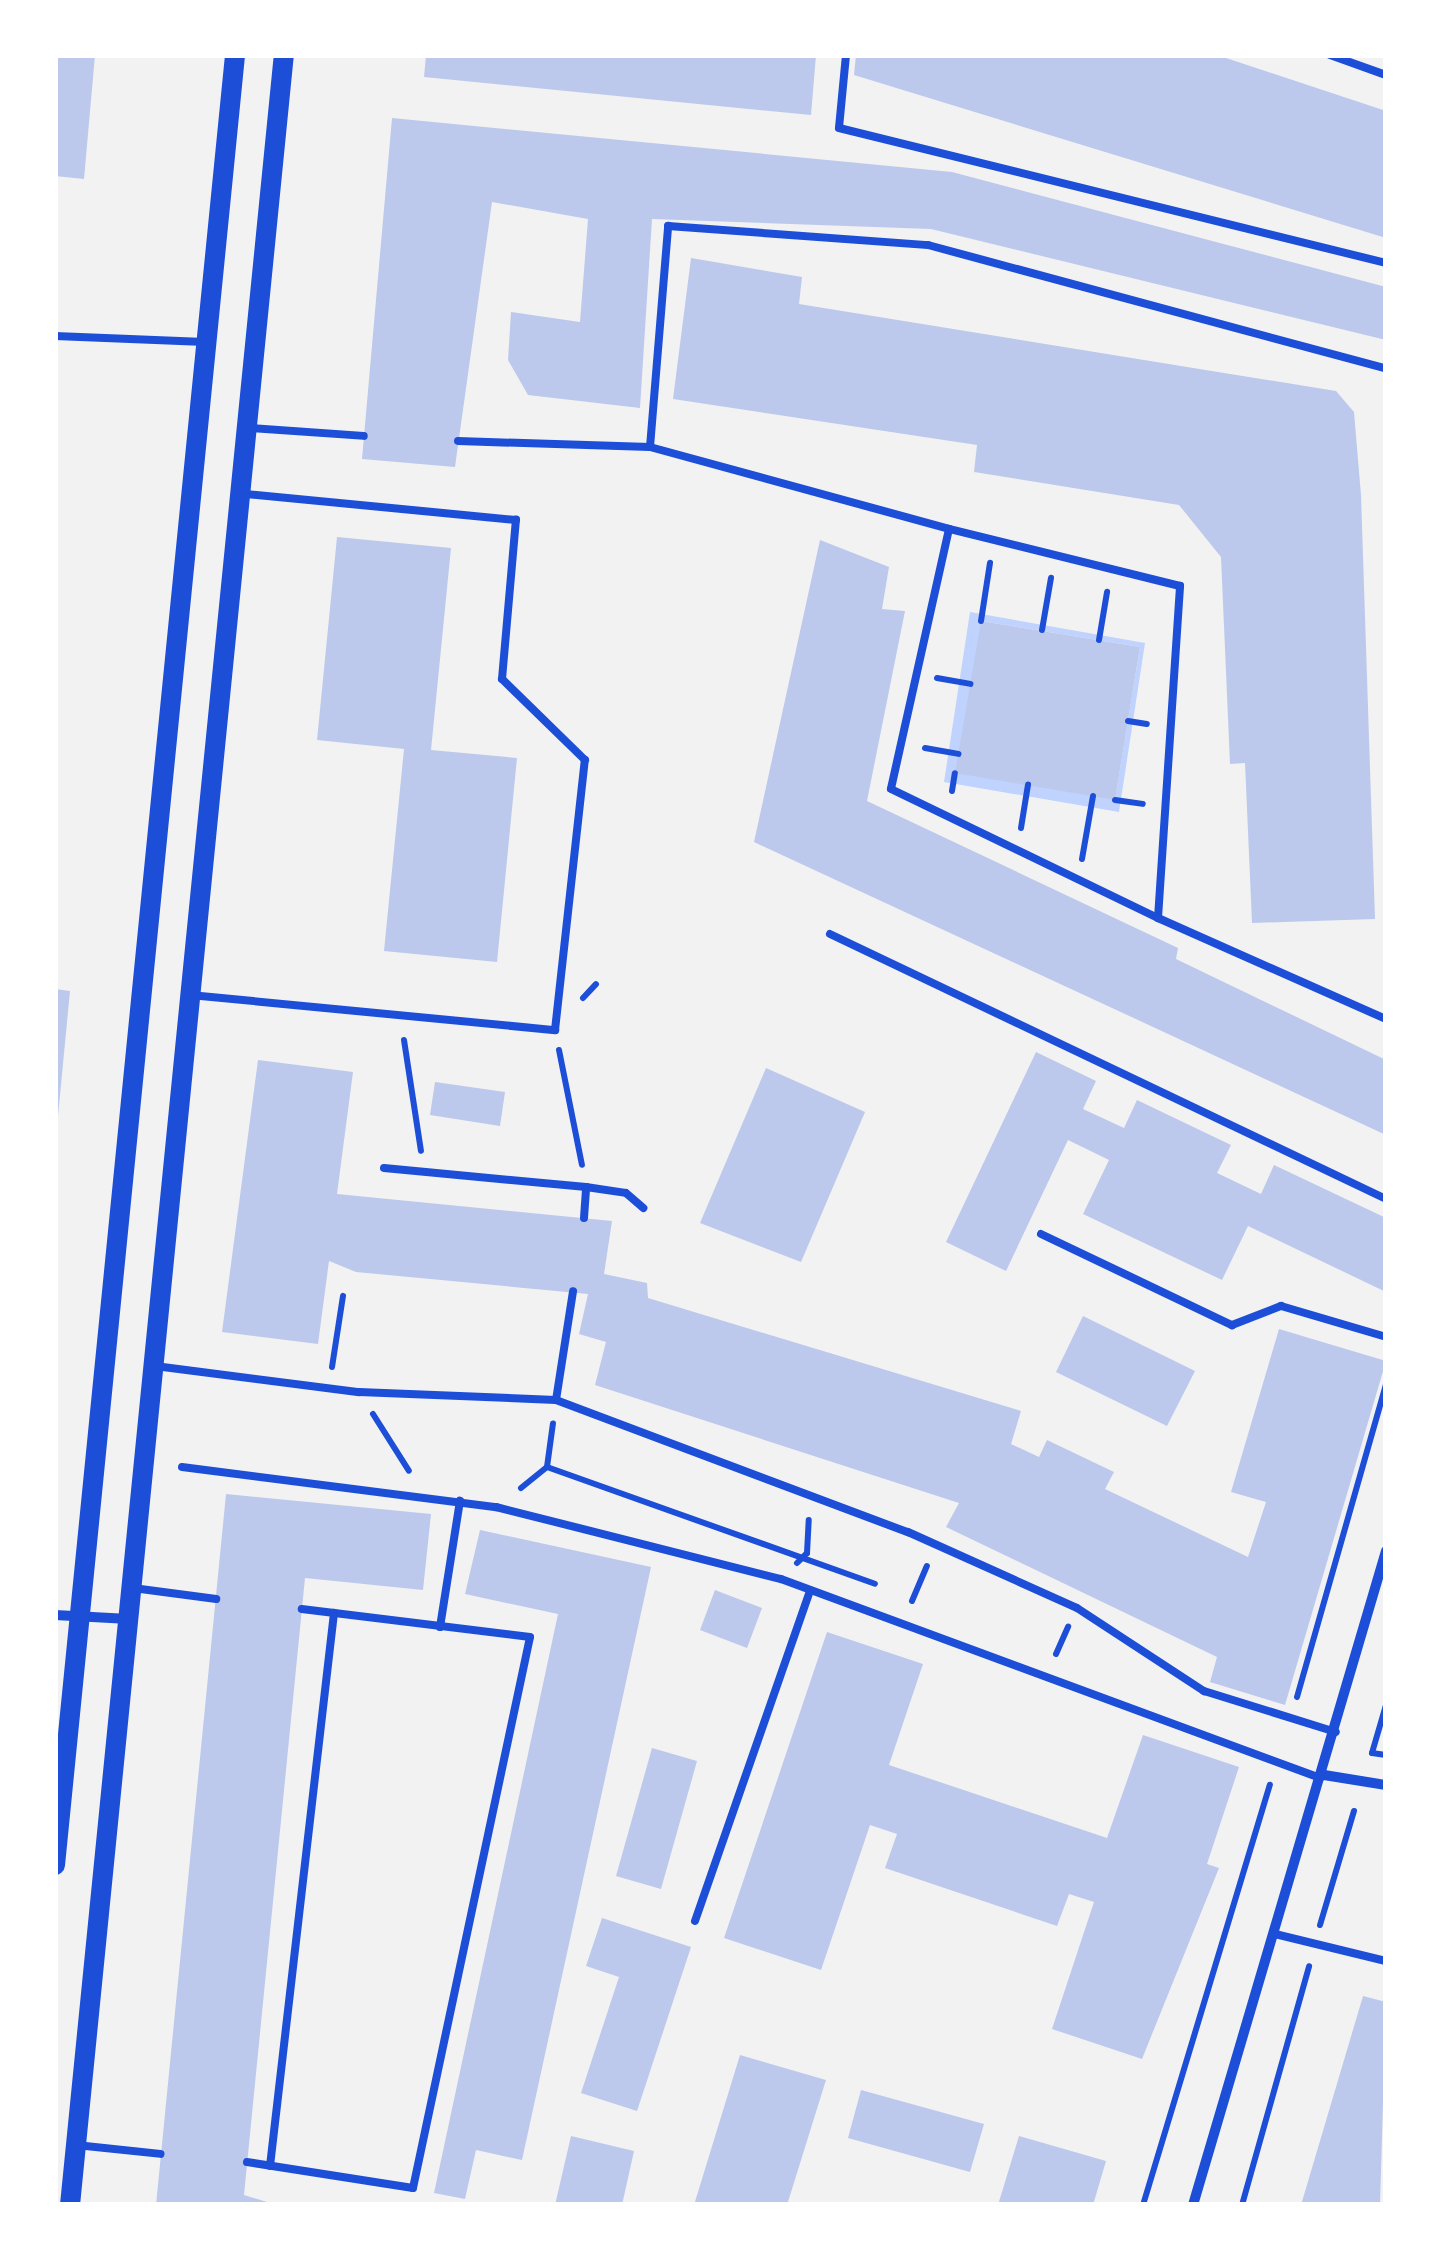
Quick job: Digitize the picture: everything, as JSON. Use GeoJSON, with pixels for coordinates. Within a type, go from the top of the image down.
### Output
{"type":"FeatureCollection","features":[{"type":"Feature","properties":{"kind":"main road"},"geometry":{"type":"LineString","coordinates":[[55,1865],[235,55]]}},
{"type":"Feature","properties":{"kind":"main road"},"geometry":{"type":"LineString","coordinates":[[70,2205],[284,55]]}},
{"type":"Feature","properties":{"kind":"street"},"geometry":{"type":"LineString","coordinates":[[1192,2205],[1323,1777],[1386,1551]]}},
{"type":"Feature","properties":{"kind":"street"},"geometry":{"type":"LineString","coordinates":[[55,1615],[130,1620]]}},
{"type":"Feature","properties":{"kind":"street"},"geometry":{"type":"LineString","coordinates":[[1323,1777],[1386,1785]]}},
{"type":"Feature","properties":{"kind":"lane"},"geometry":{"type":"LineString","coordinates":[[846,55],[840,128],[1386,263]]}},
{"type":"Feature","properties":{"kind":"lane"},"geometry":{"type":"LineString","coordinates":[[1330,55],[1386,74]]}},
{"type":"Feature","properties":{"kind":"lane"},"geometry":{"type":"LineString","coordinates":[[650,447],[668,226],[928,245],[1386,369]]}},
{"type":"Feature","properties":{"kind":"lane"},"geometry":{"type":"LineString","coordinates":[[55,336],[208,342]]}},
{"type":"Feature","properties":{"kind":"lane"},"geometry":{"type":"LineString","coordinates":[[247,428],[364,436]]}},
{"type":"Feature","properties":{"kind":"lane"},"geometry":{"type":"LineString","coordinates":[[458,441],[650,447],[949,529],[1180,586],[1158,918]]}},
{"type":"Feature","properties":{"kind":"lane"},"geometry":{"type":"LineString","coordinates":[[190,995],[556,1030],[584,760],[502,679],[516,520],[240,494]]}},
{"type":"Feature","properties":{"kind":"lane"},"geometry":{"type":"LineString","coordinates":[[949,529],[891,789],[1158,918],[1386,1019]]}},
{"type":"Feature","properties":{"kind":"lane"},"geometry":{"type":"LineString","coordinates":[[830,934],[1386,1198]]}},
{"type":"Feature","properties":{"kind":"lane"},"geometry":{"type":"LineString","coordinates":[[384,1168],[626,1193],[644,1208]]}},
{"type":"Feature","properties":{"kind":"lane"},"geometry":{"type":"LineString","coordinates":[[584,1218],[586,1188]]}},
{"type":"Feature","properties":{"kind":"lane"},"geometry":{"type":"LineString","coordinates":[[1040,1234],[1232,1325],[1281,1306],[1386,1337]]}},
{"type":"Feature","properties":{"kind":"lane"},"geometry":{"type":"LineString","coordinates":[[556,1400],[573,1292]]}},
{"type":"Feature","properties":{"kind":"lane"},"geometry":{"type":"LineString","coordinates":[[155,1366],[358,1392],[556,1400],[935,1547],[1077,1608],[1204,1691],[1336,1732]]}},
{"type":"Feature","properties":{"kind":"lane"},"geometry":{"type":"LineString","coordinates":[[182,1467],[460,1500],[780,1578],[1276,1764],[1323,1777]]}},
{"type":"Feature","properties":{"kind":"lane"},"geometry":{"type":"LineString","coordinates":[[440,1626],[460,1500]]}},
{"type":"Feature","properties":{"kind":"lane"},"geometry":{"type":"LineString","coordinates":[[133,1588],[216,1599]]}},
{"type":"Feature","properties":{"kind":"lane"},"geometry":{"type":"LineString","coordinates":[[695,1921],[810,1590]]}},
{"type":"Feature","properties":{"kind":"lane"},"geometry":{"type":"LineString","coordinates":[[247,2162],[413,2188],[530,1638],[302,1610]]}},
{"type":"Feature","properties":{"kind":"lane"},"geometry":{"type":"LineString","coordinates":[[270,2166],[334,1613]]}},
{"type":"Feature","properties":{"kind":"lane"},"geometry":{"type":"LineString","coordinates":[[1275,1934],[1386,1961]]}},
{"type":"Feature","properties":{"kind":"lane"},"geometry":{"type":"LineString","coordinates":[[76,2146],[161,2154]]}},
{"type":"Feature","properties":{"kind":"path"},"geometry":{"type":"LineString","coordinates":[[982,618],[994,540]]}},
{"type":"Feature","properties":{"kind":"path"},"geometry":{"type":"LineString","coordinates":[[1042,628],[1055,556]]}},
{"type":"Feature","properties":{"kind":"path"},"geometry":{"type":"LineString","coordinates":[[1100,638],[1111,569]]}},
{"type":"Feature","properties":{"kind":"path"},"geometry":{"type":"LineString","coordinates":[[945,680],[970,684]]}},
{"type":"Feature","properties":{"kind":"path"},"geometry":{"type":"LineString","coordinates":[[1128,721],[1139,723]]}},
{"type":"Feature","properties":{"kind":"path"},"geometry":{"type":"LineString","coordinates":[[920,748],[958,754]]}},
{"type":"Feature","properties":{"kind":"path"},"geometry":{"type":"LineString","coordinates":[[951,796],[955,773]]}},
{"type":"Feature","properties":{"kind":"path"},"geometry":{"type":"LineString","coordinates":[[1022,822],[1028,785]]}},
{"type":"Feature","properties":{"kind":"path"},"geometry":{"type":"LineString","coordinates":[[1084,846],[1093,796]]}},
{"type":"Feature","properties":{"kind":"path"},"geometry":{"type":"LineString","coordinates":[[1115,800],[1132,802]]}},
{"type":"Feature","properties":{"kind":"path"},"geometry":{"type":"LineString","coordinates":[[586,1188],[556,1030],[596,984]]}},
{"type":"Feature","properties":{"kind":"path"},"geometry":{"type":"LineString","coordinates":[[400,1015],[424,1172]]}},
{"type":"Feature","properties":{"kind":"path"},"geometry":{"type":"LineString","coordinates":[[328,1388],[343,1296]]}},
{"type":"Feature","properties":{"kind":"path"},"geometry":{"type":"LineString","coordinates":[[1290,1718],[1386,1384]]}},
{"type":"Feature","properties":{"kind":"path"},"geometry":{"type":"LineString","coordinates":[[358,1392],[423,1494]]}},
{"type":"Feature","properties":{"kind":"path"},"geometry":{"type":"LineString","coordinates":[[496,1507],[547,1468],[556,1400]]}},
{"type":"Feature","properties":{"kind":"path"},"geometry":{"type":"LineString","coordinates":[[807,1553],[810,1498]]}},
{"type":"Feature","properties":{"kind":"path"},"geometry":{"type":"LineString","coordinates":[[912,1601],[935,1547]]}},
{"type":"Feature","properties":{"kind":"path"},"geometry":{"type":"LineString","coordinates":[[1386,1704],[1372,1752],[1386,1755]]}},
{"type":"Feature","properties":{"kind":"path"},"geometry":{"type":"LineString","coordinates":[[1142,2205],[1276,1764]]}},
{"type":"Feature","properties":{"kind":"path"},"geometry":{"type":"LineString","coordinates":[[1242,2205],[1354,1811]]}},
{"type":"Feature","properties":{"kind":"water"},"geometry":{"type":"Polygon","coordinates":[[[970,612],[1145,643],[1119,812],[944,782],[970,612]],[[981,621],[1115,799],[1140,647],[981,621]]]}},
{"type":"Feature","properties":{"kind":"building"},"geometry":{"type":"Polygon","coordinates":[[[55,55],[95,55],[84,179],[55,176],[55,55]]]}},
{"type":"Feature","properties":{"kind":"building"},"geometry":{"type":"Polygon","coordinates":[[[426,55],[816,55],[811,115],[424,77],[426,55]]]}},
{"type":"Feature","properties":{"kind":"building"},"geometry":{"type":"Polygon","coordinates":[[[856,55],[1217,55],[1386,111],[1386,238],[854,75],[856,55]]]}},
{"type":"Feature","properties":{"kind":"building"},"geometry":{"type":"Polygon","coordinates":[[[392,118],[952,172],[1386,287],[1386,340],[931,229],[652,219],[640,408],[528,395],[508,360],[511,312],[580,322],[588,219],[492,202],[455,467],[362,459],[392,118]]]}},
{"type":"Feature","properties":{"kind":"building"},"geometry":{"type":"Polygon","coordinates":[[[691,258],[802,277],[799,304],[1336,391],[1354,412],[1361,495],[1375,919],[1252,923],[1245,763],[1230,764],[1221,557],[1179,505],[974,472],[977,445],[673,399],[691,258]]]}},
{"type":"Feature","properties":{"kind":"building"},"geometry":{"type":"Polygon","coordinates":[[[337,537],[451,548],[431,750],[517,758],[497,962],[384,951],[404,749],[317,740],[337,537]]]}},
{"type":"Feature","properties":{"kind":"building"},"geometry":{"type":"Polygon","coordinates":[[[820,540],[889,567],[882,609],[905,611],[867,801],[1178,948],[1176,959],[1386,1060],[1386,1135],[754,842],[820,540]]]}},
{"type":"Feature","properties":{"kind":"building"},"geometry":{"type":"Polygon","coordinates":[[[981,621],[1140,647],[1115,800],[955,773],[981,621]]]}},
{"type":"Feature","properties":{"kind":"building"},"geometry":{"type":"Polygon","coordinates":[[[55,989],[70,991],[58,1116],[55,1116],[55,989]]]}},
{"type":"Feature","properties":{"kind":"building"},"geometry":{"type":"Polygon","coordinates":[[[1036,1052],[1096,1081],[1083,1109],[1124,1128],[1137,1100],[1231,1145],[1217,1173],[1261,1194],[1274,1165],[1386,1218],[1386,1292],[1248,1226],[1222,1280],[1083,1214],[1109,1160],[1068,1140],[1006,1271],[946,1242],[1036,1052]]]}},
{"type":"Feature","properties":{"kind":"building"},"geometry":{"type":"Polygon","coordinates":[[[258,1060],[353,1072],[337,1194],[612,1221],[604,1274],[647,1283],[648,1298],[1021,1411],[1011,1444],[1039,1457],[1047,1440],[1114,1472],[1105,1489],[1248,1557],[1266,1502],[1231,1492],[1279,1329],[1386,1361],[1285,1705],[1210,1682],[1217,1657],[946,1527],[959,1503],[595,1385],[606,1342],[579,1334],[588,1294],[356,1272],[329,1261],[318,1344],[222,1332],[258,1060]]]}},
{"type":"Feature","properties":{"kind":"building"},"geometry":{"type":"Polygon","coordinates":[[[766,1068],[865,1112],[801,1262],[700,1223],[766,1068]]]}},
{"type":"Feature","properties":{"kind":"building"},"geometry":{"type":"Polygon","coordinates":[[[435,1082],[505,1092],[500,1126],[430,1115],[435,1082]]]}},
{"type":"Feature","properties":{"kind":"building"},"geometry":{"type":"Polygon","coordinates":[[[1083,1316],[1195,1371],[1167,1426],[1056,1372],[1083,1316]]]}},
{"type":"Feature","properties":{"kind":"building"},"geometry":{"type":"Polygon","coordinates":[[[226,1494],[431,1514],[423,1590],[305,1578],[244,2195],[277,2205],[156,2205],[226,1494]]]}},
{"type":"Feature","properties":{"kind":"building"},"geometry":{"type":"Polygon","coordinates":[[[480,1530],[651,1567],[522,2160],[476,2150],[465,2199],[434,2193],[558,1614],[465,1594],[480,1530]]]}},
{"type":"Feature","properties":{"kind":"building"},"geometry":{"type":"Polygon","coordinates":[[[715,1590],[762,1608],[747,1648],[700,1630],[715,1590]]]}},
{"type":"Feature","properties":{"kind":"building"},"geometry":{"type":"Polygon","coordinates":[[[827,1632],[923,1664],[889,1765],[1107,1838],[1143,1735],[1239,1767],[1207,1864],[1219,1868],[1142,2059],[1052,2029],[1094,1902],[1069,1894],[1057,1926],[885,1868],[897,1834],[870,1825],[821,1970],[724,1938],[827,1632]]]}},
{"type":"Feature","properties":{"kind":"building"},"geometry":{"type":"Polygon","coordinates":[[[652,1748],[697,1761],[661,1889],[616,1876],[652,1748]]]}},
{"type":"Feature","properties":{"kind":"building"},"geometry":{"type":"Polygon","coordinates":[[[602,1918],[691,1947],[637,2111],[581,2093],[619,1977],[586,1966],[602,1918]]]}},
{"type":"Feature","properties":{"kind":"building"},"geometry":{"type":"Polygon","coordinates":[[[1363,1996],[1386,2002],[1380,2205],[1301,2205],[1363,1996]]]}},
{"type":"Feature","properties":{"kind":"building"},"geometry":{"type":"Polygon","coordinates":[[[740,2055],[826,2080],[787,2205],[694,2205],[740,2055]]]}},
{"type":"Feature","properties":{"kind":"building"},"geometry":{"type":"Polygon","coordinates":[[[861,2090],[984,2124],[970,2172],[848,2138],[861,2090]]]}},
{"type":"Feature","properties":{"kind":"building"},"geometry":{"type":"Polygon","coordinates":[[[571,2136],[634,2151],[622,2205],[555,2205],[571,2136]]]}},
{"type":"Feature","properties":{"kind":"building"},"geometry":{"type":"Polygon","coordinates":[[[1019,2136],[1106,2161],[1093,2205],[998,2205],[1019,2136]]]}}]}
